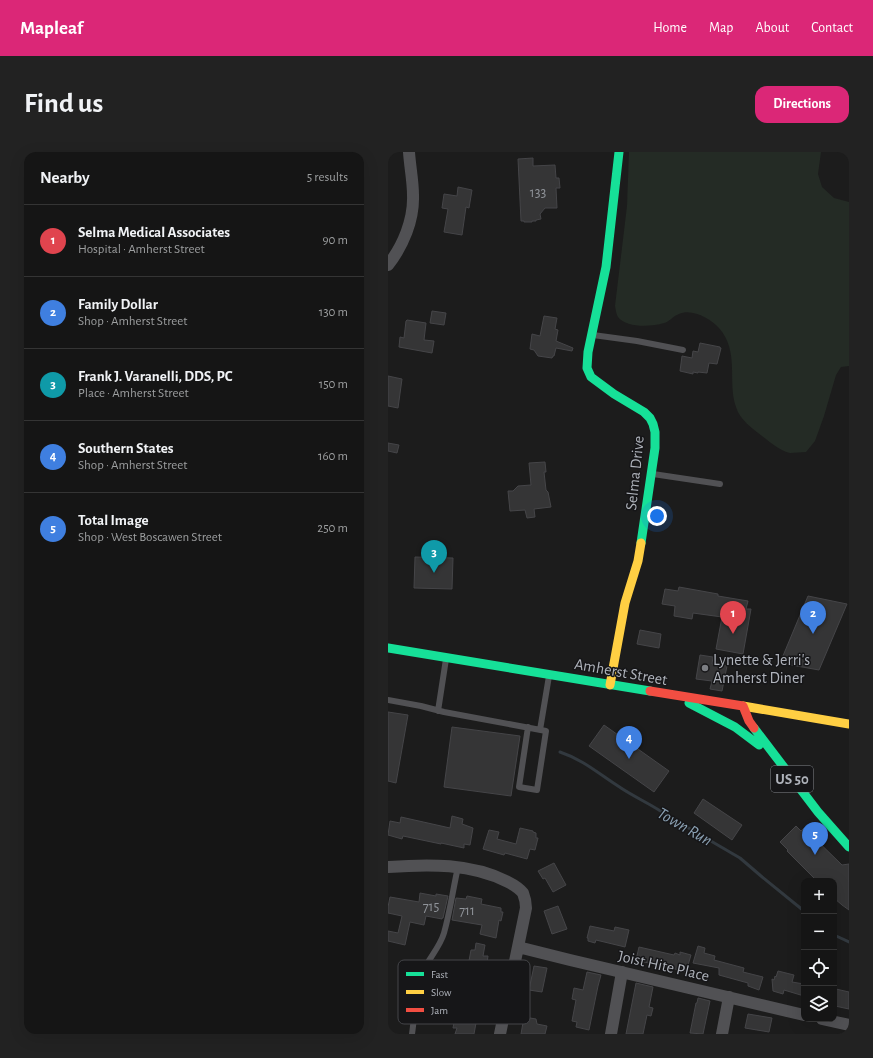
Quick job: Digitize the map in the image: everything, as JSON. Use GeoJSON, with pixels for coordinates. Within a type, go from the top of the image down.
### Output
{"type":"FeatureCollection","features":[{"type":"Feature","properties":{"kind":"street"},"geometry":{"type":"LineString","coordinates":[[388,265],[398,250],[406,233],[411,215],[414,198],[409,152]]}},
{"type":"Feature","properties":{"kind":"street","name":"Selma Drive"},"geometry":{"type":"LineString","coordinates":[[610,685],[625,603],[638,561],[655,448],[655,432],[650,418],[644,412],[614,394],[591,377],[586,368],[593,322],[606,268],[619,152]]}},
{"type":"Feature","properties":{"kind":"street","name":"Amherst Street"},"geometry":{"type":"LineString","coordinates":[[388,648],[849,723]]}},
{"type":"Feature","properties":{"kind":"street","name":"US 50"},"geometry":{"type":"LineString","coordinates":[[674,695],[735,727],[776,758]]}},
{"type":"Feature","properties":{"kind":"street","name":"US 50"},"geometry":{"type":"LineString","coordinates":[[743,706],[749,721],[776,758],[818,812],[849,847]]}},
{"type":"Feature","properties":{"kind":"street"},"geometry":{"type":"LineString","coordinates":[[388,867],[458,867],[489,874],[517,887],[522,892],[525,899],[526,908],[515,960]]}},
{"type":"Feature","properties":{"kind":"street","name":"Joist Hite Place"},"geometry":{"type":"LineString","coordinates":[[518,947],[801,1014]]}},
{"type":"Feature","properties":{"kind":"street"},"geometry":{"type":"LineString","coordinates":[[611,1034],[622,972]]}},
{"type":"Feature","properties":{"kind":"street"},"geometry":{"type":"LineString","coordinates":[[722,1034],[729,996]]}},
{"type":"Feature","properties":{"kind":"street"},"geometry":{"type":"LineString","coordinates":[[834,1022],[849,1026]]}},
{"type":"Feature","properties":{"kind":"street"},"geometry":{"type":"LineString","coordinates":[[500,1034],[502,1024]]}},
{"type":"Feature","properties":{"kind":"lane"},"geometry":{"type":"LineString","coordinates":[[591,335],[637,341],[683,350]]}},
{"type":"Feature","properties":{"kind":"lane"},"geometry":{"type":"LineString","coordinates":[[652,474],[720,484]]}},
{"type":"Feature","properties":{"kind":"lane"},"geometry":{"type":"LineString","coordinates":[[438,711],[446,657]]}},
{"type":"Feature","properties":{"kind":"lane"},"geometry":{"type":"LineString","coordinates":[[528,727],[520,787],[537,790],[549,674]]}},
{"type":"Feature","properties":{"kind":"lane"},"geometry":{"type":"LineString","coordinates":[[388,700],[421,706],[438,711],[543,730]]}},
{"type":"Feature","properties":{"kind":"lane"},"geometry":{"type":"LineString","coordinates":[[429,960],[439,945],[444,934],[458,867]]}},
{"type":"Feature","properties":{"kind":"lane"},"geometry":{"type":"LineString","coordinates":[[412,1034],[413,1024]]}},
{"type":"Feature","properties":{"kind":"shaded area"},"geometry":{"type":"Polygon","coordinates":[[[629,152],[821,152],[818,174],[822,187],[834,198],[849,202],[849,366],[841,367],[836,375],[815,441],[806,452],[786,452],[750,427],[740,416],[736,407],[732,387],[732,367],[729,347],[719,328],[711,321],[701,315],[690,312],[679,314],[664,323],[639,326],[622,321],[618,317],[615,306],[627,206],[629,152]]]}},
{"type":"Feature","properties":{"kind":"building"},"geometry":{"type":"Polygon","coordinates":[[[533,158],[533,166],[555,165],[556,178],[559,178],[560,188],[556,188],[557,208],[545,208],[540,214],[541,219],[532,222],[524,222],[521,221],[518,159],[533,158]]]}},
{"type":"Feature","properties":{"kind":"building"},"geometry":{"type":"Polygon","coordinates":[[[458,187],[472,190],[469,208],[466,207],[462,235],[444,232],[448,209],[442,208],[444,194],[457,196],[458,187]]]}},
{"type":"Feature","properties":{"kind":"building"},"geometry":{"type":"Polygon","coordinates":[[[432,311],[446,313],[444,325],[430,323],[432,311]]]}},
{"type":"Feature","properties":{"kind":"building"},"geometry":{"type":"Polygon","coordinates":[[[544,316],[557,318],[555,329],[558,330],[556,341],[573,348],[572,351],[556,348],[552,358],[538,356],[534,350],[530,349],[532,334],[540,336],[544,316]]]}},
{"type":"Feature","properties":{"kind":"building"},"geometry":{"type":"Polygon","coordinates":[[[407,320],[426,323],[424,340],[434,341],[432,353],[399,347],[400,337],[404,338],[407,320]]]}},
{"type":"Feature","properties":{"kind":"building"},"geometry":{"type":"Polygon","coordinates":[[[700,343],[721,348],[717,364],[709,363],[707,373],[693,372],[693,374],[680,371],[682,356],[692,358],[693,351],[698,352],[700,343]]]}},
{"type":"Feature","properties":{"kind":"building"},"geometry":{"type":"Polygon","coordinates":[[[388,376],[402,379],[398,408],[388,406],[388,376]]]}},
{"type":"Feature","properties":{"kind":"building"},"geometry":{"type":"Polygon","coordinates":[[[388,443],[399,445],[397,453],[388,451],[388,443]]]}},
{"type":"Feature","properties":{"kind":"building"},"geometry":{"type":"Polygon","coordinates":[[[545,462],[546,472],[544,472],[546,490],[548,492],[551,507],[534,509],[535,517],[527,518],[525,510],[510,511],[508,491],[513,491],[518,486],[531,485],[529,463],[545,462]]]}},
{"type":"Feature","properties":{"kind":"building"},"geometry":{"type":"Polygon","coordinates":[[[415,557],[453,558],[452,589],[414,588],[415,557]]]}},
{"type":"Feature","properties":{"kind":"building"},"geometry":{"type":"Polygon","coordinates":[[[679,587],[748,601],[746,609],[751,609],[743,654],[716,649],[722,617],[693,613],[692,619],[674,616],[675,606],[662,604],[665,589],[678,591],[679,587]]]}},
{"type":"Feature","properties":{"kind":"building"},"geometry":{"type":"Polygon","coordinates":[[[808,596],[847,604],[819,670],[780,663],[808,596]]]}},
{"type":"Feature","properties":{"kind":"building"},"geometry":{"type":"Polygon","coordinates":[[[640,630],[661,634],[659,648],[637,644],[640,630]]]}},
{"type":"Feature","properties":{"kind":"building"},"geometry":{"type":"Polygon","coordinates":[[[700,655],[713,657],[712,664],[727,666],[722,691],[710,689],[712,681],[696,679],[700,655]]]}},
{"type":"Feature","properties":{"kind":"building"},"geometry":{"type":"Polygon","coordinates":[[[388,712],[408,715],[396,783],[388,781],[388,712]]]}},
{"type":"Feature","properties":{"kind":"building"},"geometry":{"type":"Polygon","coordinates":[[[604,725],[669,771],[654,792],[589,746],[604,725]]]}},
{"type":"Feature","properties":{"kind":"building"},"geometry":{"type":"Polygon","coordinates":[[[452,727],[520,736],[511,796],[444,787],[452,727]]]}},
{"type":"Feature","properties":{"kind":"building"},"geometry":{"type":"Polygon","coordinates":[[[703,799],[742,825],[732,840],[694,813],[703,799]]]}},
{"type":"Feature","properties":{"kind":"building"},"geometry":{"type":"Polygon","coordinates":[[[452,816],[463,819],[462,824],[473,828],[470,845],[464,844],[464,848],[403,836],[402,839],[388,835],[390,821],[400,823],[401,817],[450,828],[452,816]]]}},
{"type":"Feature","properties":{"kind":"building"},"geometry":{"type":"Polygon","coordinates":[[[796,826],[801,831],[804,828],[842,865],[849,864],[849,910],[837,901],[837,878],[814,878],[780,842],[796,826]]]}},
{"type":"Feature","properties":{"kind":"building"},"geometry":{"type":"Polygon","coordinates":[[[520,828],[533,831],[536,833],[536,838],[538,838],[535,850],[530,849],[527,859],[483,849],[489,830],[499,832],[497,839],[516,844],[520,828]]]}},
{"type":"Feature","properties":{"kind":"building"},"geometry":{"type":"Polygon","coordinates":[[[554,863],[566,885],[553,892],[545,878],[543,879],[538,871],[554,863]]]}},
{"type":"Feature","properties":{"kind":"building"},"geometry":{"type":"Polygon","coordinates":[[[420,893],[436,896],[436,894],[448,896],[443,918],[426,916],[424,925],[410,922],[405,945],[388,941],[388,931],[398,933],[402,916],[388,913],[390,897],[419,902],[420,893]]]}},
{"type":"Feature","properties":{"kind":"building"},"geometry":{"type":"Polygon","coordinates":[[[467,896],[482,899],[481,904],[501,908],[501,912],[503,912],[501,921],[499,920],[496,938],[480,934],[482,925],[452,920],[456,898],[466,899],[467,896]]]}},
{"type":"Feature","properties":{"kind":"building"},"geometry":{"type":"Polygon","coordinates":[[[558,906],[567,929],[552,934],[544,911],[558,906]]]}},
{"type":"Feature","properties":{"kind":"building"},"geometry":{"type":"Polygon","coordinates":[[[590,926],[614,931],[615,927],[629,930],[625,947],[596,940],[595,943],[588,941],[587,938],[590,926]]]}},
{"type":"Feature","properties":{"kind":"building"},"geometry":{"type":"Polygon","coordinates":[[[476,943],[485,945],[483,956],[488,956],[487,960],[469,960],[471,950],[475,950],[476,943]]]}},
{"type":"Feature","properties":{"kind":"building"},"geometry":{"type":"Polygon","coordinates":[[[698,946],[705,948],[704,953],[715,956],[714,960],[744,968],[743,972],[763,977],[759,990],[748,986],[748,983],[719,975],[719,968],[693,963],[698,946]]]}},
{"type":"Feature","properties":{"kind":"building"},"geometry":{"type":"Polygon","coordinates":[[[639,947],[674,955],[675,953],[680,955],[680,952],[691,955],[686,972],[636,960],[639,947]]]}},
{"type":"Feature","properties":{"kind":"building"},"geometry":{"type":"Polygon","coordinates":[[[534,966],[547,968],[542,992],[530,990],[534,966]]]}},
{"type":"Feature","properties":{"kind":"building"},"geometry":{"type":"Polygon","coordinates":[[[778,971],[794,975],[792,982],[801,984],[801,995],[784,990],[783,994],[773,991],[772,979],[774,980],[775,976],[776,977],[778,971]]]}},
{"type":"Feature","properties":{"kind":"building"},"geometry":{"type":"Polygon","coordinates":[[[587,972],[601,975],[589,1030],[576,1027],[577,1022],[572,1021],[576,1000],[572,999],[574,988],[583,990],[587,972]]]}},
{"type":"Feature","properties":{"kind":"building"},"geometry":{"type":"Polygon","coordinates":[[[636,983],[653,987],[649,1007],[653,1008],[651,1016],[647,1015],[643,1034],[626,1034],[636,983]]]}},
{"type":"Feature","properties":{"kind":"building"},"geometry":{"type":"Polygon","coordinates":[[[837,989],[849,992],[849,1009],[837,1006],[837,989]]]}},
{"type":"Feature","properties":{"kind":"building"},"geometry":{"type":"Polygon","coordinates":[[[698,998],[710,1001],[703,1034],[690,1033],[698,998]]]}},
{"type":"Feature","properties":{"kind":"building"},"geometry":{"type":"Polygon","coordinates":[[[748,1014],[772,1018],[769,1032],[745,1028],[748,1014]]]}},
{"type":"Feature","properties":{"kind":"building"},"geometry":{"type":"Polygon","coordinates":[[[530,1018],[536,1019],[537,1024],[547,1026],[545,1034],[521,1034],[523,1024],[530,1024],[530,1018]]]}},
{"type":"Feature","properties":{"kind":"building"},"geometry":{"type":"Polygon","coordinates":[[[454,1024],[476,1024],[474,1034],[455,1034],[457,1028],[453,1028],[454,1024]]]}},
{"type":"Feature","properties":{"kind":"waterway","name":"Town Run"},"geometry":{"type":"LineString","coordinates":[[560,752],[584,763],[627,792],[740,858],[801,909]]}},
{"type":"Feature","properties":{"kind":"waterway","name":"Town Run"},"geometry":{"type":"LineString","coordinates":[[837,936],[849,942]]}},
{"type":"Feature","properties":{"kind":"traffic: fast"},"geometry":{"type":"LineString","coordinates":[[619,152],[606,267],[588,352],[587,368],[591,377],[614,394],[644,412],[653,424],[655,432],[655,448],[641,543]]}},
{"type":"Feature","properties":{"kind":"traffic: fast"},"geometry":{"type":"LineString","coordinates":[[388,648],[650,691]]}},
{"type":"Feature","properties":{"kind":"traffic: fast"},"geometry":{"type":"LineString","coordinates":[[689,703],[735,727],[759,745]]}},
{"type":"Feature","properties":{"kind":"traffic: fast"},"geometry":{"type":"LineString","coordinates":[[754,728],[818,812],[849,847]]}},
{"type":"Feature","properties":{"kind":"traffic: slow"},"geometry":{"type":"LineString","coordinates":[[610,685],[625,603],[638,561],[641,543]]}},
{"type":"Feature","properties":{"kind":"traffic: slow"},"geometry":{"type":"LineString","coordinates":[[743,706],[849,724]]}},
{"type":"Feature","properties":{"kind":"traffic: jam"},"geometry":{"type":"LineString","coordinates":[[650,691],[743,706],[749,721],[754,728]]}},
{"type":"Feature","properties":{"kind":"place","name":"Frank J. Varanelli, DDS, PC"},"geometry":{"type":"Point","coordinates":[434,573]}},
{"type":"Feature","properties":{"kind":"place","name":"Selma Medical Associates"},"geometry":{"type":"Point","coordinates":[733,634]}},
{"type":"Feature","properties":{"kind":"place","name":"Family Dollar"},"geometry":{"type":"Point","coordinates":[813,634]}},
{"type":"Feature","properties":{"kind":"place","name":"Lynette & Jerri's Amherst Diner"},"geometry":{"type":"Point","coordinates":[705,668]}},
{"type":"Feature","properties":{"kind":"place","name":"Southern States"},"geometry":{"type":"Point","coordinates":[629,759]}},
{"type":"Feature","properties":{"kind":"place","name":"Total Image"},"geometry":{"type":"Point","coordinates":[815,855]}}]}
